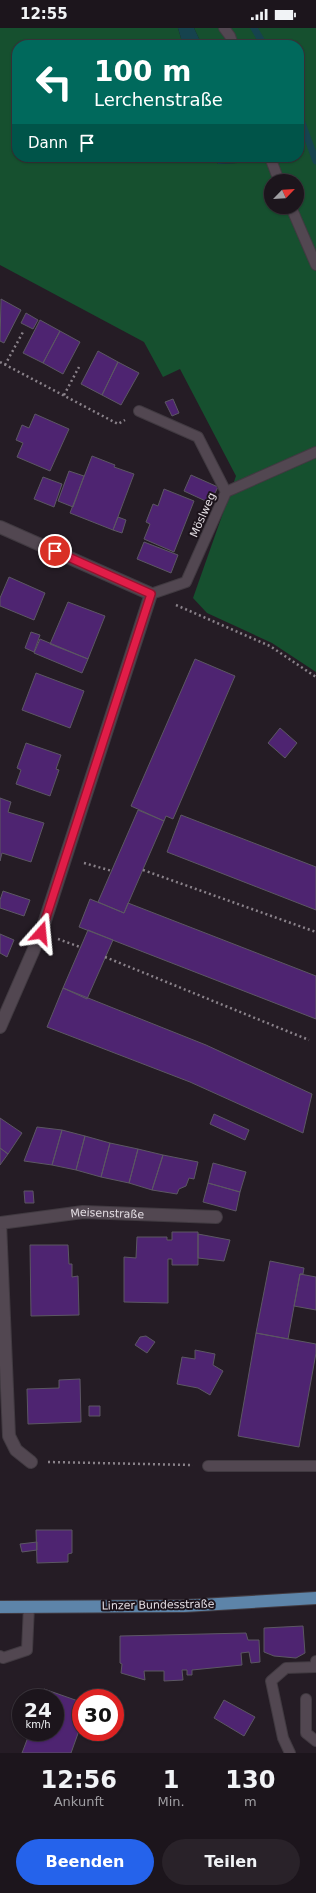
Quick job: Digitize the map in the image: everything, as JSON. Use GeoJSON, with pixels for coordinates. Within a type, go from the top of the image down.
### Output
{"type":"FeatureCollection","features":[{"type":"Feature","properties":{"kind":"main road","name":"Linzer Bundesstraße"},"geometry":{"type":"LineString","coordinates":[[0,1607],[184,1606],[316,1598]]}},
{"type":"Feature","properties":{"kind":"street"},"geometry":{"type":"LineString","coordinates":[[0,527],[151,594],[41,933],[0,1027]]}},
{"type":"Feature","properties":{"kind":"street","name":"Meisenstraße"},"geometry":{"type":"LineString","coordinates":[[0,1223],[83,1212],[216,1217]]}},
{"type":"Feature","properties":{"kind":"street"},"geometry":{"type":"LineString","coordinates":[[0,1223],[9,1436],[16,1450],[31,1462]]}},
{"type":"Feature","properties":{"kind":"lane"},"geometry":{"type":"LineString","coordinates":[[224,28],[231,40]]}},
{"type":"Feature","properties":{"kind":"lane"},"geometry":{"type":"LineString","coordinates":[[272,162],[276,174]]}},
{"type":"Feature","properties":{"kind":"lane"},"geometry":{"type":"LineString","coordinates":[[293,214],[316,265]]}},
{"type":"Feature","properties":{"kind":"lane"},"geometry":{"type":"LineString","coordinates":[[140,411],[198,437],[226,492]]}},
{"type":"Feature","properties":{"kind":"lane","name":"Möslweg"},"geometry":{"type":"LineString","coordinates":[[151,594],[186,582],[226,492],[316,452]]}},
{"type":"Feature","properties":{"kind":"lane"},"geometry":{"type":"LineString","coordinates":[[208,1466],[316,1466]]}},
{"type":"Feature","properties":{"kind":"lane"},"geometry":{"type":"LineString","coordinates":[[0,1656],[3,1658],[27,1650],[28,1606]]}},
{"type":"Feature","properties":{"kind":"lane"},"geometry":{"type":"LineString","coordinates":[[290,1753],[283,1738],[271,1681],[286,1668],[316,1667],[316,1662]]}},
{"type":"Feature","properties":{"kind":"lane"},"geometry":{"type":"LineString","coordinates":[[306,1699],[306,1733],[316,1740]]}},
{"type":"Feature","properties":{"kind":"path"},"geometry":{"type":"LineString","coordinates":[[5,365],[23,332]]}},
{"type":"Feature","properties":{"kind":"path"},"geometry":{"type":"LineString","coordinates":[[0,362],[118,424],[140,411]]}},
{"type":"Feature","properties":{"kind":"path"},"geometry":{"type":"LineString","coordinates":[[64,395],[79,367]]}},
{"type":"Feature","properties":{"kind":"path"},"geometry":{"type":"LineString","coordinates":[[151,594],[270,646],[316,677]]}},
{"type":"Feature","properties":{"kind":"path"},"geometry":{"type":"LineString","coordinates":[[66,858],[112,871]]}},
{"type":"Feature","properties":{"kind":"path"},"geometry":{"type":"LineString","coordinates":[[143,870],[316,932]]}},
{"type":"Feature","properties":{"kind":"path"},"geometry":{"type":"LineString","coordinates":[[41,933],[80,947]]}},
{"type":"Feature","properties":{"kind":"path"},"geometry":{"type":"LineString","coordinates":[[105,957],[309,1040]]}},
{"type":"Feature","properties":{"kind":"path"},"geometry":{"type":"LineString","coordinates":[[31,1462],[208,1466]]}},
{"type":"Feature","properties":{"kind":"green space"},"geometry":{"type":"Polygon","coordinates":[[[0,28],[178,28],[182,40],[12,40],[12,162],[217,162],[218,164],[238,162],[304,162],[304,40],[200,40],[194,28],[316,28],[316,672],[272,643],[207,613],[193,598],[236,476],[180,369],[163,377],[144,342],[0,265],[0,28]]]}},
{"type":"Feature","properties":{"kind":"water"},"geometry":{"type":"Polygon","coordinates":[[[178,28],[194,28],[200,40],[182,40],[178,28]]]}},
{"type":"Feature","properties":{"kind":"water"},"geometry":{"type":"Polygon","coordinates":[[[217,162],[238,162],[237,163],[218,164],[217,162]]]}},
{"type":"Feature","properties":{"kind":"building"},"geometry":{"type":"Polygon","coordinates":[[[1,299],[21,310],[4,343],[0,341],[1,299]]]}},
{"type":"Feature","properties":{"kind":"building"},"geometry":{"type":"Polygon","coordinates":[[[26,313],[38,320],[33,329],[21,323],[26,313]]]}},
{"type":"Feature","properties":{"kind":"building"},"geometry":{"type":"Polygon","coordinates":[[[40,320],[60,331],[43,363],[23,353],[40,320]]]}},
{"type":"Feature","properties":{"kind":"building"},"geometry":{"type":"Polygon","coordinates":[[[60,331],[80,342],[63,374],[43,363],[60,331]]]}},
{"type":"Feature","properties":{"kind":"building"},"geometry":{"type":"Polygon","coordinates":[[[98,351],[118,362],[102,395],[81,384],[98,351]]]}},
{"type":"Feature","properties":{"kind":"building"},"geometry":{"type":"Polygon","coordinates":[[[118,362],[139,373],[121,405],[102,395],[118,362]]]}},
{"type":"Feature","properties":{"kind":"building"},"geometry":{"type":"Polygon","coordinates":[[[173,399],[179,413],[172,416],[165,402],[173,399]]]}},
{"type":"Feature","properties":{"kind":"building"},"geometry":{"type":"Polygon","coordinates":[[[35,414],[69,429],[50,471],[17,457],[23,443],[16,440],[22,425],[29,428],[35,414]]]}},
{"type":"Feature","properties":{"kind":"building"},"geometry":{"type":"Polygon","coordinates":[[[92,456],[115,465],[114,467],[134,474],[113,530],[70,513],[92,456]]]}},
{"type":"Feature","properties":{"kind":"building"},"geometry":{"type":"Polygon","coordinates":[[[69,471],[84,476],[73,507],[58,501],[69,471]]]}},
{"type":"Feature","properties":{"kind":"building"},"geometry":{"type":"Polygon","coordinates":[[[191,475],[218,487],[210,503],[184,491],[191,475]]]}},
{"type":"Feature","properties":{"kind":"building"},"geometry":{"type":"Polygon","coordinates":[[[43,477],[62,484],[54,507],[34,499],[43,477]]]}},
{"type":"Feature","properties":{"kind":"building"},"geometry":{"type":"Polygon","coordinates":[[[164,489],[194,501],[174,552],[144,539],[150,524],[146,522],[153,504],[158,506],[164,489]]]}},
{"type":"Feature","properties":{"kind":"building"},"geometry":{"type":"Polygon","coordinates":[[[118,517],[126,520],[122,533],[113,530],[118,517]]]}},
{"type":"Feature","properties":{"kind":"building"},"geometry":{"type":"Polygon","coordinates":[[[144,542],[178,555],[171,573],[137,559],[144,542]]]}},
{"type":"Feature","properties":{"kind":"building"},"geometry":{"type":"Polygon","coordinates":[[[9,577],[45,593],[34,620],[0,606],[0,598],[9,577]]]}},
{"type":"Feature","properties":{"kind":"building"},"geometry":{"type":"Polygon","coordinates":[[[68,602],[105,616],[88,659],[50,644],[68,602]]]}},
{"type":"Feature","properties":{"kind":"building"},"geometry":{"type":"Polygon","coordinates":[[[31,632],[40,635],[34,652],[25,648],[31,632]]]}},
{"type":"Feature","properties":{"kind":"building"},"geometry":{"type":"Polygon","coordinates":[[[40,639],[88,659],[82,673],[34,653],[40,639]]]}},
{"type":"Feature","properties":{"kind":"building"},"geometry":{"type":"Polygon","coordinates":[[[195,659],[235,676],[173,819],[166,816],[164,821],[131,806],[195,659]]]}},
{"type":"Feature","properties":{"kind":"building"},"geometry":{"type":"Polygon","coordinates":[[[36,673],[84,691],[70,728],[22,710],[36,673]]]}},
{"type":"Feature","properties":{"kind":"building"},"geometry":{"type":"Polygon","coordinates":[[[280,728],[297,743],[285,758],[268,743],[280,728]]]}},
{"type":"Feature","properties":{"kind":"building"},"geometry":{"type":"Polygon","coordinates":[[[26,743],[61,755],[56,769],[59,770],[50,796],[16,784],[21,770],[17,768],[26,743]]]}},
{"type":"Feature","properties":{"kind":"building"},"geometry":{"type":"Polygon","coordinates":[[[0,798],[11,802],[8,812],[44,823],[31,862],[2,853],[0,861],[0,798]]]}},
{"type":"Feature","properties":{"kind":"building"},"geometry":{"type":"Polygon","coordinates":[[[138,810],[164,821],[124,913],[98,902],[138,810]]]}},
{"type":"Feature","properties":{"kind":"building"},"geometry":{"type":"Polygon","coordinates":[[[181,815],[316,867],[316,910],[167,852],[181,815]]]}},
{"type":"Feature","properties":{"kind":"building"},"geometry":{"type":"Polygon","coordinates":[[[3,891],[30,900],[24,916],[0,908],[0,900],[3,891]]]}},
{"type":"Feature","properties":{"kind":"building"},"geometry":{"type":"Polygon","coordinates":[[[90,899],[124,913],[128,903],[316,976],[316,1019],[79,927],[90,899]]]}},
{"type":"Feature","properties":{"kind":"building"},"geometry":{"type":"Polygon","coordinates":[[[88,930],[113,940],[87,999],[63,988],[88,930]]]}},
{"type":"Feature","properties":{"kind":"building"},"geometry":{"type":"Polygon","coordinates":[[[0,934],[14,940],[7,957],[0,953],[0,934]]]}},
{"type":"Feature","properties":{"kind":"building"},"geometry":{"type":"Polygon","coordinates":[[[63,988],[206,1045],[312,1094],[303,1133],[190,1082],[47,1027],[63,988]]]}},
{"type":"Feature","properties":{"kind":"building"},"geometry":{"type":"Polygon","coordinates":[[[214,1114],[249,1130],[245,1140],[210,1124],[214,1114]]]}},
{"type":"Feature","properties":{"kind":"building"},"geometry":{"type":"Polygon","coordinates":[[[0,1118],[22,1133],[8,1154],[0,1148],[0,1118]]]}},
{"type":"Feature","properties":{"kind":"building"},"geometry":{"type":"Polygon","coordinates":[[[37,1127],[62,1130],[52,1165],[24,1161],[37,1127]]]}},
{"type":"Feature","properties":{"kind":"building"},"geometry":{"type":"Polygon","coordinates":[[[62,1130],[85,1136],[76,1170],[52,1165],[62,1130]]]}},
{"type":"Feature","properties":{"kind":"building"},"geometry":{"type":"Polygon","coordinates":[[[85,1136],[110,1143],[101,1177],[76,1170],[85,1136]]]}},
{"type":"Feature","properties":{"kind":"building"},"geometry":{"type":"Polygon","coordinates":[[[110,1143],[138,1149],[129,1183],[101,1177],[110,1143]]]}},
{"type":"Feature","properties":{"kind":"building"},"geometry":{"type":"Polygon","coordinates":[[[0,1148],[8,1154],[0,1165],[0,1148]]]}},
{"type":"Feature","properties":{"kind":"building"},"geometry":{"type":"Polygon","coordinates":[[[138,1149],[163,1155],[152,1190],[129,1183],[138,1149]]]}},
{"type":"Feature","properties":{"kind":"building"},"geometry":{"type":"Polygon","coordinates":[[[163,1155],[198,1162],[194,1179],[189,1178],[186,1186],[179,1189],[177,1194],[152,1190],[163,1155]]]}},
{"type":"Feature","properties":{"kind":"building"},"geometry":{"type":"Polygon","coordinates":[[[213,1163],[246,1172],[240,1192],[208,1183],[213,1163]]]}},
{"type":"Feature","properties":{"kind":"building"},"geometry":{"type":"Polygon","coordinates":[[[208,1183],[240,1192],[236,1211],[203,1202],[208,1183]]]}},
{"type":"Feature","properties":{"kind":"building"},"geometry":{"type":"Polygon","coordinates":[[[24,1191],[33,1191],[34,1203],[25,1203],[24,1191]]]}},
{"type":"Feature","properties":{"kind":"building"},"geometry":{"type":"Polygon","coordinates":[[[172,1232],[198,1232],[198,1265],[172,1265],[172,1259],[168,1259],[168,1303],[124,1302],[124,1257],[136,1258],[137,1237],[167,1237],[167,1240],[172,1240],[172,1232]]]}},
{"type":"Feature","properties":{"kind":"building"},"geometry":{"type":"Polygon","coordinates":[[[198,1234],[230,1240],[224,1261],[198,1258],[198,1234]]]}},
{"type":"Feature","properties":{"kind":"building"},"geometry":{"type":"Polygon","coordinates":[[[30,1245],[68,1245],[69,1264],[72,1264],[72,1277],[78,1276],[79,1315],[31,1316],[30,1245]]]}},
{"type":"Feature","properties":{"kind":"building"},"geometry":{"type":"Polygon","coordinates":[[[270,1261],[304,1268],[303,1274],[300,1274],[288,1339],[256,1333],[270,1261]]]}},
{"type":"Feature","properties":{"kind":"building"},"geometry":{"type":"Polygon","coordinates":[[[300,1274],[316,1277],[316,1310],[294,1306],[300,1274]]]}},
{"type":"Feature","properties":{"kind":"building"},"geometry":{"type":"Polygon","coordinates":[[[256,1333],[316,1344],[316,1353],[299,1447],[238,1436],[256,1333]]]}},
{"type":"Feature","properties":{"kind":"building"},"geometry":{"type":"Polygon","coordinates":[[[146,1336],[155,1342],[147,1353],[135,1345],[140,1337],[146,1336]]]}},
{"type":"Feature","properties":{"kind":"building"},"geometry":{"type":"Polygon","coordinates":[[[195,1350],[215,1354],[213,1365],[223,1371],[210,1395],[198,1388],[177,1384],[182,1357],[195,1359],[195,1350]]]}},
{"type":"Feature","properties":{"kind":"building"},"geometry":{"type":"Polygon","coordinates":[[[80,1379],[81,1422],[28,1424],[27,1389],[59,1388],[59,1380],[80,1379]]]}},
{"type":"Feature","properties":{"kind":"building"},"geometry":{"type":"Polygon","coordinates":[[[89,1406],[100,1406],[100,1416],[89,1416],[89,1406]]]}},
{"type":"Feature","properties":{"kind":"building"},"geometry":{"type":"Polygon","coordinates":[[[36,1530],[72,1530],[72,1553],[68,1554],[68,1562],[37,1563],[36,1530]]]}},
{"type":"Feature","properties":{"kind":"building"},"geometry":{"type":"Polygon","coordinates":[[[37,1542],[37,1550],[22,1552],[20,1544],[37,1542]]]}},
{"type":"Feature","properties":{"kind":"building"},"geometry":{"type":"Polygon","coordinates":[[[303,1626],[305,1653],[296,1658],[274,1656],[264,1652],[264,1628],[303,1626]]]}},
{"type":"Feature","properties":{"kind":"building"},"geometry":{"type":"Polygon","coordinates":[[[246,1633],[248,1640],[259,1640],[260,1662],[251,1663],[249,1652],[241,1653],[242,1665],[192,1670],[192,1675],[187,1675],[187,1670],[182,1670],[183,1680],[164,1681],[164,1671],[144,1671],[145,1680],[121,1673],[122,1664],[120,1663],[120,1636],[246,1633]]]}},
{"type":"Feature","properties":{"kind":"building"},"geometry":{"type":"Polygon","coordinates":[[[64,1696],[72,1699],[72,1741],[75,1741],[71,1753],[22,1753],[27,1741],[64,1741],[64,1696]]]}},
{"type":"Feature","properties":{"kind":"building"},"geometry":{"type":"Polygon","coordinates":[[[224,1700],[255,1717],[244,1736],[214,1718],[224,1700]]]}},
{"type":"Feature","properties":{"kind":"waterway"},"geometry":{"type":"LineString","coordinates":[[254,28],[261,40]]}},
{"type":"Feature","properties":{"kind":"waterway"},"geometry":{"type":"LineString","coordinates":[[304,129],[316,161]]}},
{"type":"Feature","properties":{"kind":"route"},"geometry":{"type":"LineString","coordinates":[[41,933],[151,594],[55,551]]}}]}
